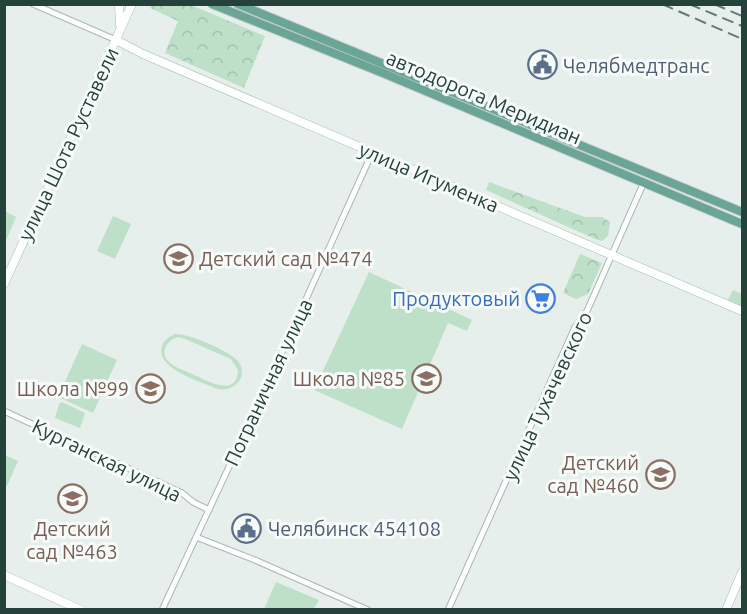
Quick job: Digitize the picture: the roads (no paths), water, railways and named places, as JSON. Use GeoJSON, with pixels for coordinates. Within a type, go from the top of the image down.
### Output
{"type":"FeatureCollection","features":[{"type":"Feature","properties":{"kind":"main road","name":"автодорога Меридиан"},"geometry":{"type":"LineString","coordinates":[[212,4],[383,73],[742,224]]}},
{"type":"Feature","properties":{"kind":"main road","name":"автодорога Меридиан"},"geometry":{"type":"LineString","coordinates":[[238,4],[742,212]]}},
{"type":"Feature","properties":{"kind":"street"},"geometry":{"type":"LineString","coordinates":[[33,4],[118,37],[121,18],[119,4]]}},
{"type":"Feature","properties":{"kind":"street","name":"улица Шота Руставели"},"geometry":{"type":"LineString","coordinates":[[4,284],[132,4]]}},
{"type":"Feature","properties":{"kind":"street","name":"улица Игуменка"},"geometry":{"type":"LineString","coordinates":[[118,37],[143,54],[742,311]]}},
{"type":"Feature","properties":{"kind":"street","name":"Пограничная улица"},"geometry":{"type":"LineString","coordinates":[[162,609],[372,153]]}},
{"type":"Feature","properties":{"kind":"street","name":"улица Тухачевского"},"geometry":{"type":"LineString","coordinates":[[448,609],[575,327],[587,311],[644,182]]}},
{"type":"Feature","properties":{"kind":"street","name":"Курганская улица"},"geometry":{"type":"LineString","coordinates":[[4,411],[182,493],[209,510]]}},
{"type":"Feature","properties":{"kind":"street"},"geometry":{"type":"LineString","coordinates":[[196,537],[368,609]]}},
{"type":"Feature","properties":{"kind":"street"},"geometry":{"type":"LineString","coordinates":[[726,609],[742,572]]}},
{"type":"Feature","properties":{"kind":"street"},"geometry":{"type":"LineString","coordinates":[[4,575],[81,609]]}},
{"type":"Feature","properties":{"kind":"railway"},"geometry":{"type":"LineString","coordinates":[[662,4],[742,39]]}},
{"type":"Feature","properties":{"kind":"railway"},"geometry":{"type":"LineString","coordinates":[[689,4],[742,26]]}},
{"type":"Feature","properties":{"kind":"railway"},"geometry":{"type":"LineString","coordinates":[[714,4],[742,16]]}},
{"type":"Feature","properties":{"kind":"place","name":"Челябмедтранс"},"geometry":{"type":"Point","coordinates":[542,65]}},
{"type":"Feature","properties":{"kind":"place","name":"Детский сад №474"},"geometry":{"type":"Point","coordinates":[178,258]}},
{"type":"Feature","properties":{"kind":"place","name":"Продуктовый"},"geometry":{"type":"Point","coordinates":[541,298]}},
{"type":"Feature","properties":{"kind":"place","name":"Школа №85"},"geometry":{"type":"Point","coordinates":[426,378]}},
{"type":"Feature","properties":{"kind":"place","name":"Школа №99"},"geometry":{"type":"Point","coordinates":[150,388]}},
{"type":"Feature","properties":{"kind":"place","name":"Детский сад №460"},"geometry":{"type":"Point","coordinates":[660,474]}},
{"type":"Feature","properties":{"kind":"place","name":"Детский сад №463"},"geometry":{"type":"Point","coordinates":[72,498]}},
{"type":"Feature","properties":{"kind":"place","name":"Челябинск 454108"},"geometry":{"type":"Point","coordinates":[247,528]}}]}
